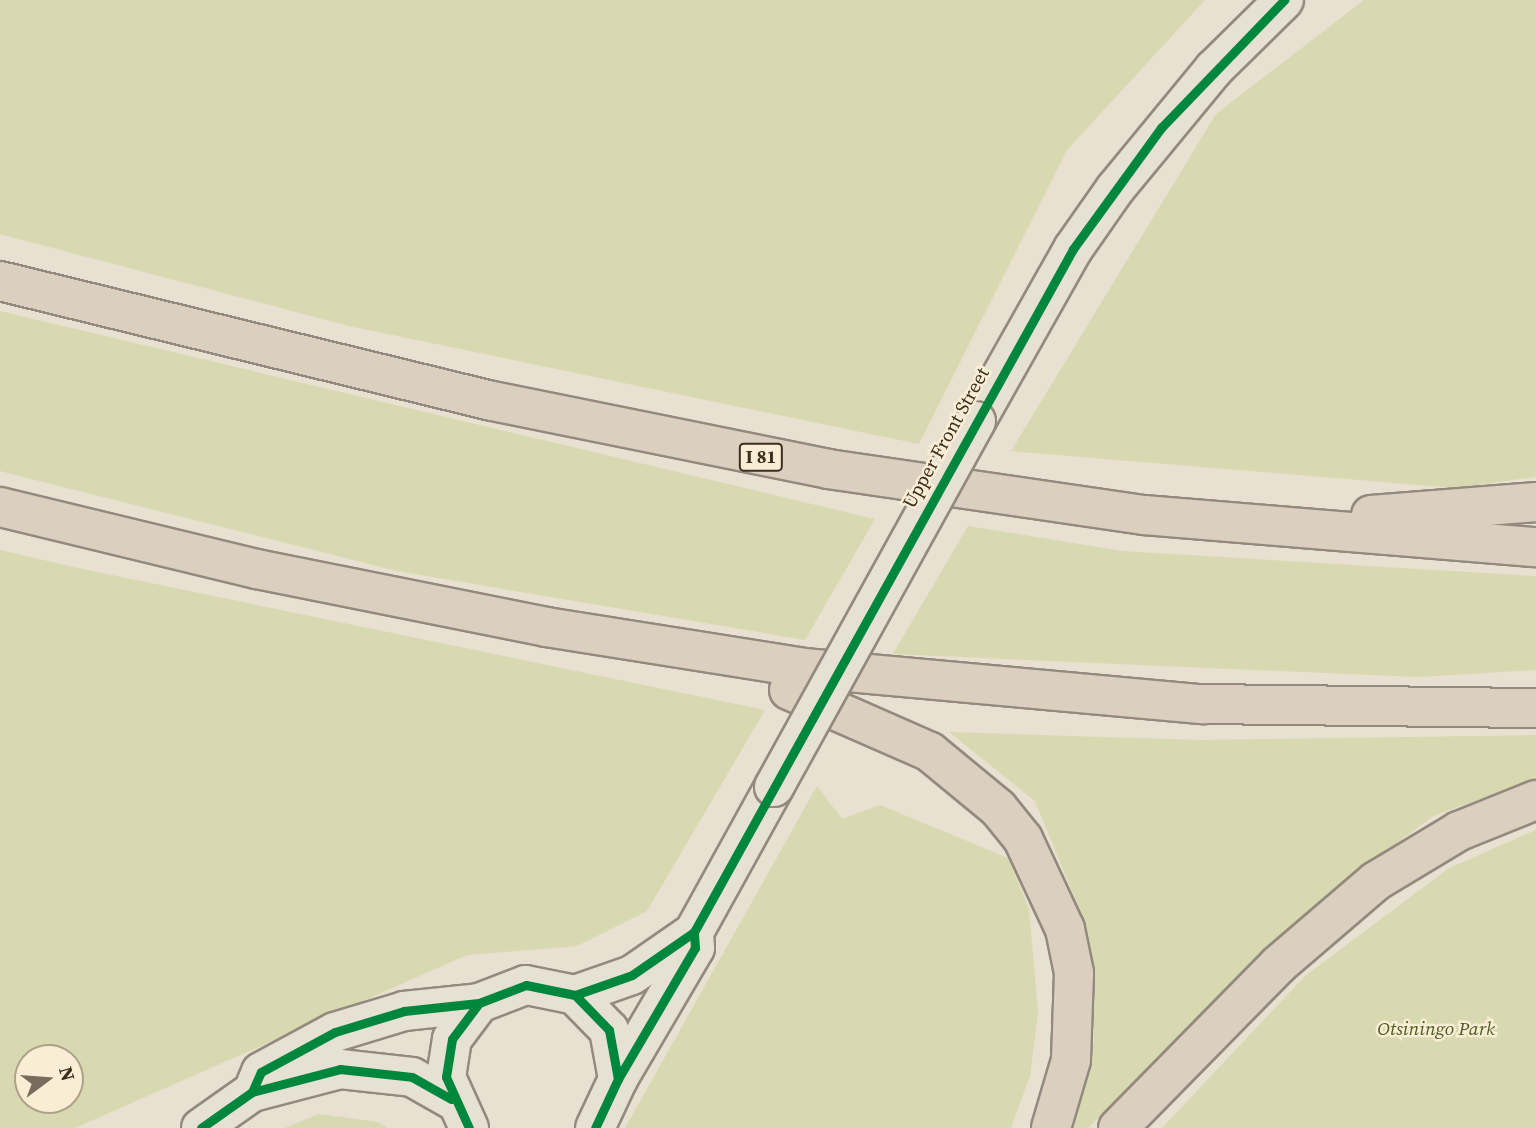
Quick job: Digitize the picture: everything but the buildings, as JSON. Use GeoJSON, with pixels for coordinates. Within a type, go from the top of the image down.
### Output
{"type":"FeatureCollection","features":[{"type":"Feature","properties":{"kind":"highway","name":"I 81"},"geometry":{"type":"LineString","coordinates":[[0,281],[692,444],[943,489],[1244,524],[1536,547]]}},
{"type":"Feature","properties":{"kind":"highway"},"geometry":{"type":"LineString","coordinates":[[1244,524],[1536,502]]}},
{"type":"Feature","properties":{"kind":"highway"},"geometry":{"type":"LineString","coordinates":[[0,507],[257,569],[690,651],[804,668],[1203,704],[1536,708]]}},
{"type":"Feature","properties":{"kind":"highway"},"geometry":{"type":"LineString","coordinates":[[690,651],[930,752],[990,800],[1023,839],[1065,929],[1074,973],[1071,1060],[1051,1128]]}},
{"type":"Feature","properties":{"kind":"highway"},"geometry":{"type":"LineString","coordinates":[[1118,1128],[1278,965],[1376,881],[1459,831],[1536,800]]}},
{"type":"Feature","properties":{"kind":"main road","name":"Upper Front Street"},"geometry":{"type":"LineString","coordinates":[[575,995],[632,975],[694,932],[1073,249],[1115,188],[1214,69],[1284,0]]}},
{"type":"Feature","properties":{"kind":"main road","name":"Upper Front Street"},"geometry":{"type":"LineString","coordinates":[[595,1128],[618,1079],[695,948],[694,932]]}},
{"type":"Feature","properties":{"kind":"main road"},"geometry":{"type":"LineString","coordinates":[[252,1092],[261,1072],[335,1032],[404,1011],[479,1003],[526,985],[575,995],[609,1030],[618,1079]]}},
{"type":"Feature","properties":{"kind":"main road"},"geometry":{"type":"LineString","coordinates":[[460,1113],[449,1049],[479,1003]]}},
{"type":"Feature","properties":{"kind":"main road"},"geometry":{"type":"LineString","coordinates":[[201,1128],[252,1092],[317,1073],[363,1069],[412,1077],[460,1113]]}},
{"type":"Feature","properties":{"kind":"green space"},"geometry":{"type":"Polygon","coordinates":[[[0,0],[1205,0],[1067,150],[919,444],[349,326],[0,234],[0,0]]]}},
{"type":"Feature","properties":{"kind":"green space"},"geometry":{"type":"Polygon","coordinates":[[[1364,0],[1536,0],[1536,477],[1455,488],[1011,451],[1216,114],[1364,0]]]}},
{"type":"Feature","properties":{"kind":"green space"},"geometry":{"type":"Polygon","coordinates":[[[0,311],[875,519],[805,640],[397,571],[0,471],[0,311]]]}},
{"type":"Feature","properties":{"kind":"green space"},"geometry":{"type":"Polygon","coordinates":[[[968,526],[1122,551],[1536,576],[1536,670],[1417,677],[893,654],[968,526]]]}},
{"type":"Feature","properties":{"kind":"green space"},"geometry":{"type":"Polygon","coordinates":[[[0,550],[765,710],[647,911],[577,946],[467,955],[75,1128],[0,1128],[0,550]]]}},
{"type":"Feature","properties":{"kind":"green space"},"geometry":{"type":"Polygon","coordinates":[[[949,732],[1200,740],[1536,735],[1536,780],[1435,815],[1328,893],[1088,1128],[1067,1128],[1094,1043],[1086,925],[1035,801],[949,732]]]}},
{"type":"Feature","properties":{"kind":"green space"},"geometry":{"type":"Polygon","coordinates":[[[817,786],[842,819],[880,805],[1008,858],[1029,909],[1038,1012],[1030,1076],[1011,1128],[625,1128],[817,786]]]}},
{"type":"Feature","properties":{"kind":"green space","name":"Otsiningo Park"},"geometry":{"type":"Polygon","coordinates":[[[1536,830],[1536,1128],[1162,1128],[1305,976],[1449,868],[1536,830]]]}},
{"type":"Feature","properties":{"kind":"green space"},"geometry":{"type":"Polygon","coordinates":[[[318,1114],[378,1122],[387,1128],[285,1128],[318,1114]]]}},
{"type":"Feature","properties":{"kind":"cycle path"},"geometry":{"type":"LineString","coordinates":[[575,995],[632,975],[694,932],[1073,249],[1161,128],[1284,0]]}},
{"type":"Feature","properties":{"kind":"cycle path"},"geometry":{"type":"LineString","coordinates":[[618,1079],[695,948],[694,932]]}},
{"type":"Feature","properties":{"kind":"cycle path"},"geometry":{"type":"LineString","coordinates":[[469,1128],[446,1077],[452,1039],[479,1003],[526,985],[575,995],[609,1030],[618,1079],[595,1128]]}},
{"type":"Feature","properties":{"kind":"cycle path"},"geometry":{"type":"LineString","coordinates":[[252,1092],[261,1072],[335,1032],[404,1011],[479,1003]]}},
{"type":"Feature","properties":{"kind":"cycle path"},"geometry":{"type":"LineString","coordinates":[[201,1128],[252,1092],[340,1069],[412,1077],[451,1099]]}}]}
